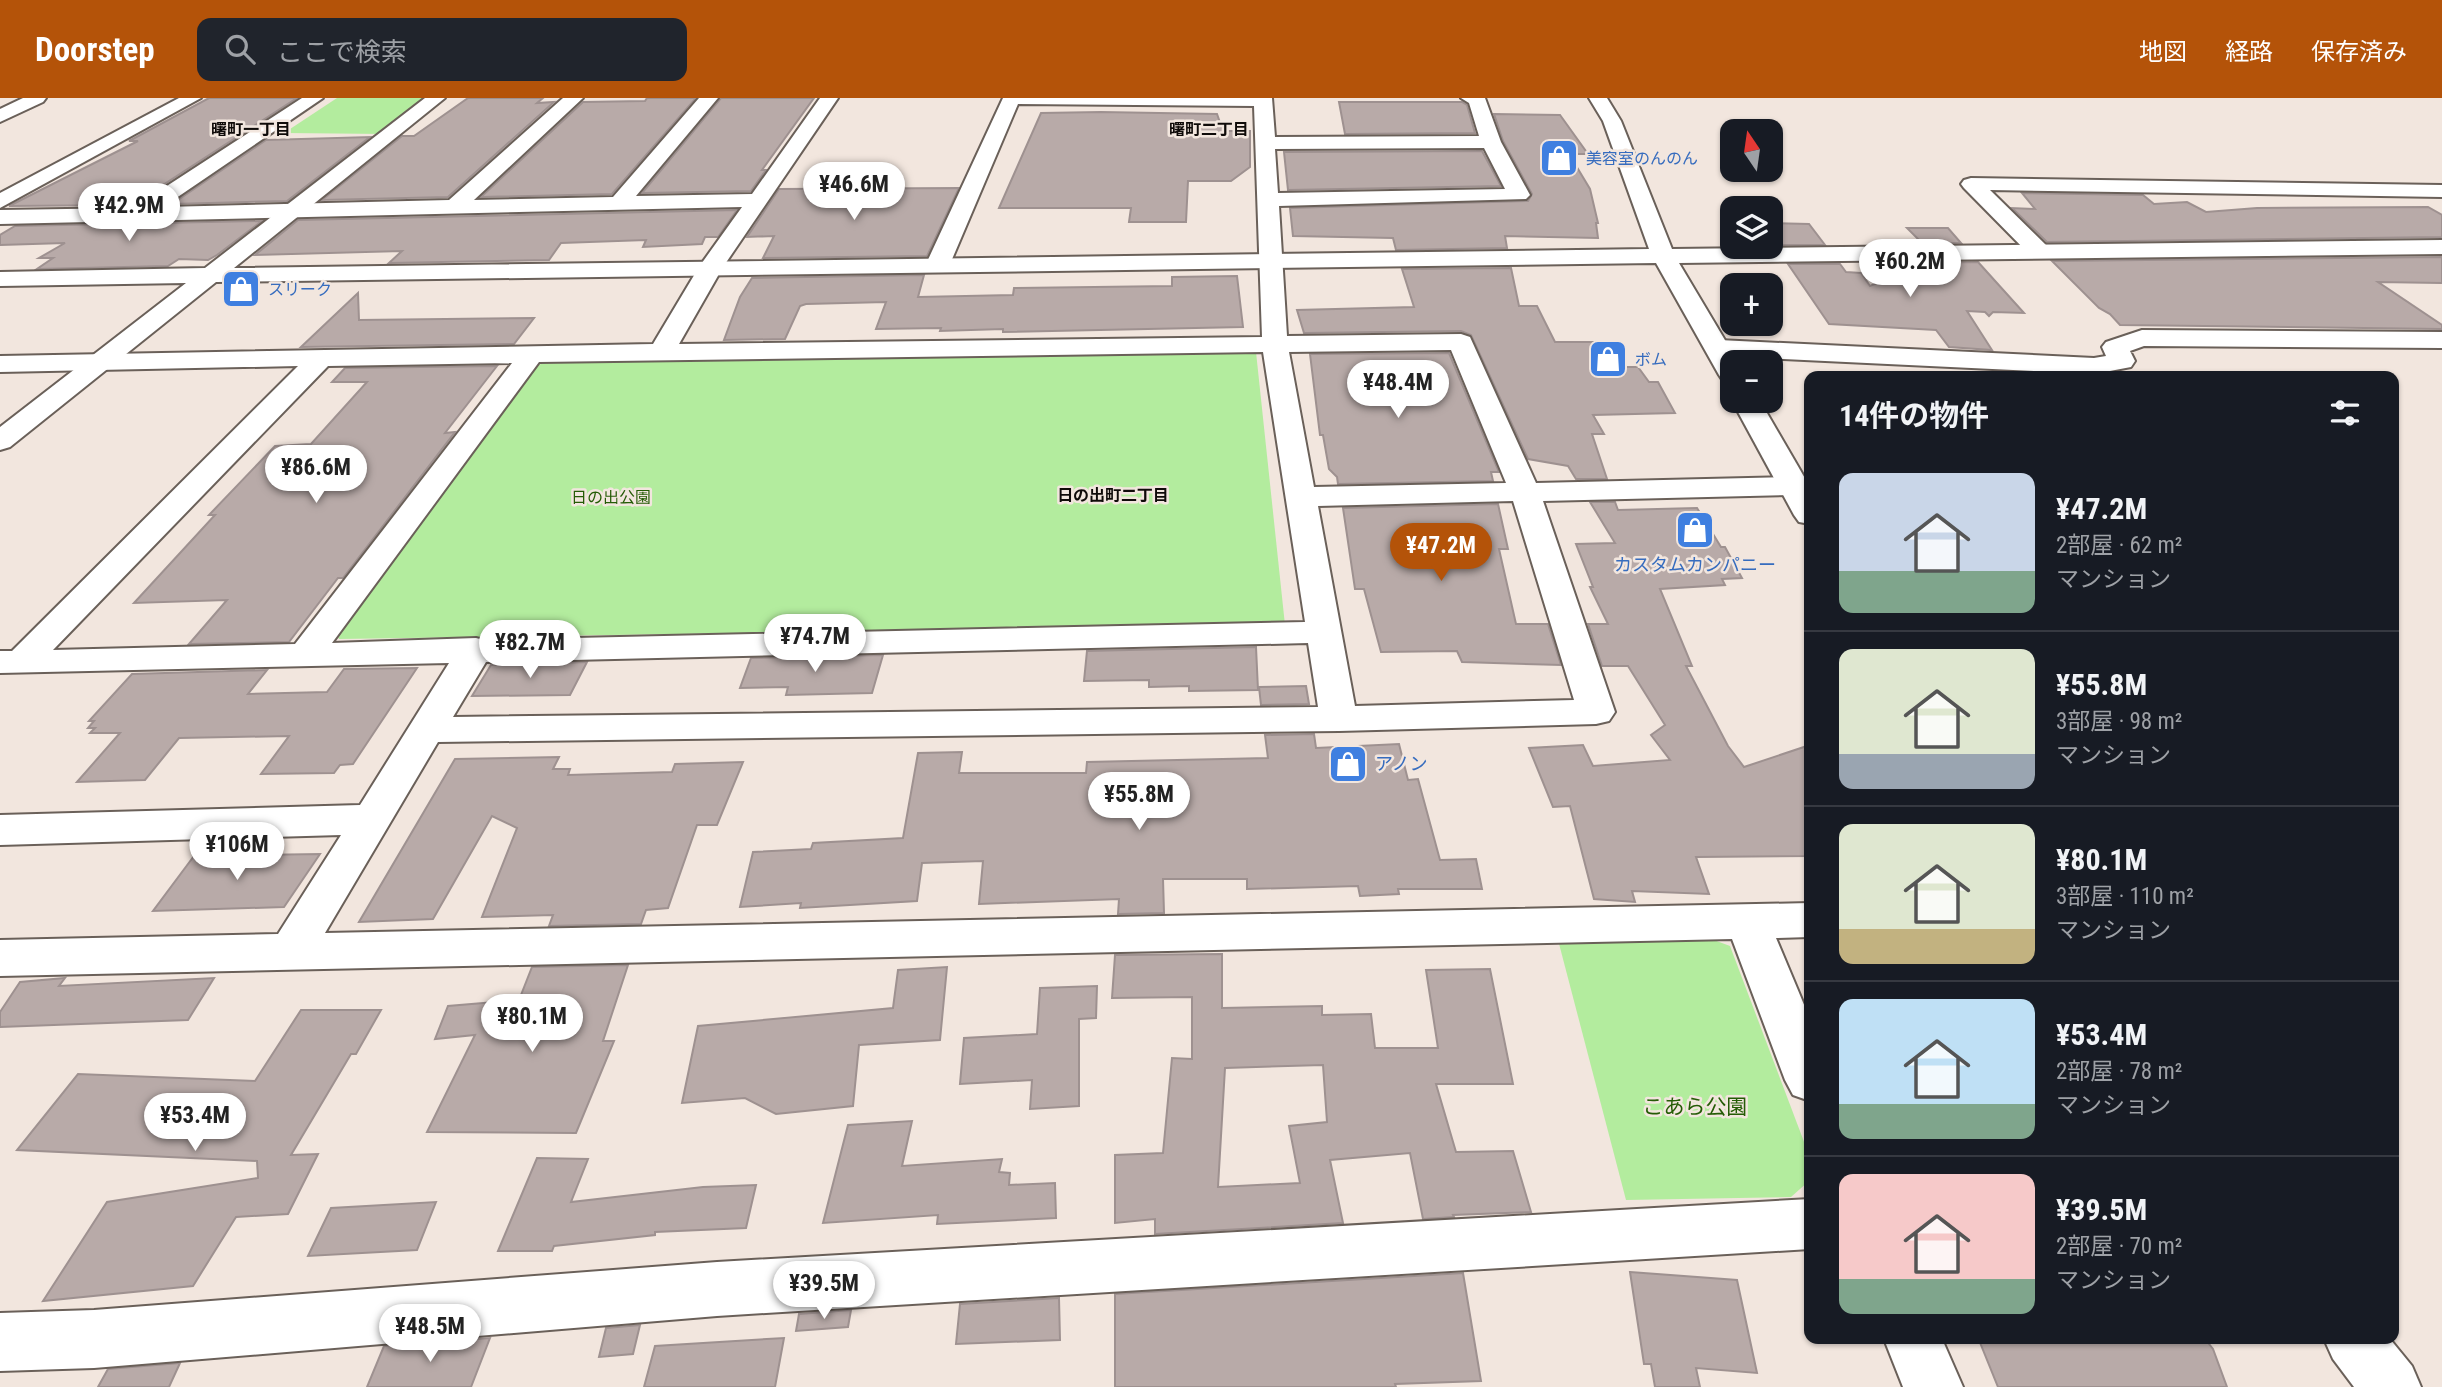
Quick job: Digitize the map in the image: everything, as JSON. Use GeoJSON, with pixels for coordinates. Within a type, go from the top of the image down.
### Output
{"type":"FeatureCollection","features":[{"type":"Feature","properties":{"kind":"street"},"geometry":{"type":"LineString","coordinates":[[0,116],[37,98]]}},
{"type":"Feature","properties":{"kind":"street"},"geometry":{"type":"LineString","coordinates":[[0,202],[192,98]]}},
{"type":"Feature","properties":{"kind":"street"},"geometry":{"type":"LineString","coordinates":[[138,214],[314,98]]}},
{"type":"Feature","properties":{"kind":"street"},"geometry":{"type":"LineString","coordinates":[[0,441],[436,98]]}},
{"type":"Feature","properties":{"kind":"street"},"geometry":{"type":"LineString","coordinates":[[454,207],[574,98]]}},
{"type":"Feature","properties":{"kind":"street"},"geometry":{"type":"LineString","coordinates":[[620,202],[709,98]]}},
{"type":"Feature","properties":{"kind":"street"},"geometry":{"type":"LineString","coordinates":[[662,352],[711,267],[829,98]]}},
{"type":"Feature","properties":{"kind":"street"},"geometry":{"type":"LineString","coordinates":[[1268,200],[1519,195],[1491,142],[1476,98],[1470,98]]}},
{"type":"Feature","properties":{"kind":"street"},"geometry":{"type":"LineString","coordinates":[[1598,98],[1612,121],[1663,256],[1720,352]]}},
{"type":"Feature","properties":{"kind":"street"},"geometry":{"type":"LineString","coordinates":[[938,264],[1012,99],[1263,100],[1275,346],[1339,719]]}},
{"type":"Feature","properties":{"kind":"street"},"geometry":{"type":"LineString","coordinates":[[1265,143],[1491,142]]}},
{"type":"Feature","properties":{"kind":"street"},"geometry":{"type":"LineString","coordinates":[[2039,251],[1971,184],[2442,191]]}},
{"type":"Feature","properties":{"kind":"street"},"geometry":{"type":"LineString","coordinates":[[0,216],[757,200]]}},
{"type":"Feature","properties":{"kind":"street"},"geometry":{"type":"LineString","coordinates":[[0,279],[938,264],[2442,247]]}},
{"type":"Feature","properties":{"kind":"street"},"geometry":{"type":"LineString","coordinates":[[1718,348],[2094,366],[2122,360],[2115,347],[2142,338],[2442,340]]}},
{"type":"Feature","properties":{"kind":"street"},"geometry":{"type":"LineString","coordinates":[[0,364],[1461,342],[1525,492],[1596,712],[1339,719],[426,730]]}},
{"type":"Feature","properties":{"kind":"street"},"geometry":{"type":"LineString","coordinates":[[306,654],[531,355]]}},
{"type":"Feature","properties":{"kind":"street"},"geometry":{"type":"LineString","coordinates":[[11,661],[321,358]]}},
{"type":"Feature","properties":{"kind":"street"},"geometry":{"type":"LineString","coordinates":[[1752,413],[1804,506]]}},
{"type":"Feature","properties":{"kind":"street"},"geometry":{"type":"LineString","coordinates":[[1301,497],[1791,486]]}},
{"type":"Feature","properties":{"kind":"street"},"geometry":{"type":"LineString","coordinates":[[11,661],[1325,632]]}},
{"type":"Feature","properties":{"kind":"street"},"geometry":{"type":"LineString","coordinates":[[291,951],[476,649]]}},
{"type":"Feature","properties":{"kind":"street"},"geometry":{"type":"LineString","coordinates":[[0,830],[372,819]]}},
{"type":"Feature","properties":{"kind":"street"},"geometry":{"type":"LineString","coordinates":[[0,958],[1804,920]]}},
{"type":"Feature","properties":{"kind":"street"},"geometry":{"type":"LineString","coordinates":[[1747,921],[1804,1065]]}},
{"type":"Feature","properties":{"kind":"street"},"geometry":{"type":"LineString","coordinates":[[0,1342],[94,1339],[717,1289],[1804,1224]]}},
{"type":"Feature","properties":{"kind":"street"},"geometry":{"type":"LineString","coordinates":[[1915,1344],[1933,1387]]}},
{"type":"Feature","properties":{"kind":"street"},"geometry":{"type":"LineString","coordinates":[[2357,1344],[2392,1387]]}},
{"type":"Feature","properties":{"kind":"green space"},"geometry":{"type":"Polygon","coordinates":[[[337,98],[431,98],[385,134],[284,133],[337,98]]]}},
{"type":"Feature","properties":{"kind":"green space","name":"日の出公園"},"geometry":{"type":"Polygon","coordinates":[[[1256,352],[1285,625],[339,639],[335,631],[536,366],[551,360],[1256,352]]]}},
{"type":"Feature","properties":{"kind":"green space","name":"こあら公園"},"geometry":{"type":"Polygon","coordinates":[[[1695,933],[1730,946],[1804,1142],[1804,1185],[1791,1197],[1626,1200],[1557,936],[1695,933]]]}},
{"type":"Feature","properties":{"kind":"building"},"geometry":{"type":"Polygon","coordinates":[[[209,98],[297,98],[132,205],[9,206],[138,141],[129,141],[209,98]]]}},
{"type":"Feature","properties":{"kind":"building"},"geometry":{"type":"Polygon","coordinates":[[[468,98],[543,98],[537,103],[554,102],[448,197],[322,200],[402,136],[414,136],[468,98]]]}},
{"type":"Feature","properties":{"kind":"building"},"geometry":{"type":"Polygon","coordinates":[[[647,98],[696,98],[612,194],[481,197],[583,102],[645,101],[647,98]]]}},
{"type":"Feature","properties":{"kind":"building"},"geometry":{"type":"Polygon","coordinates":[[[721,98],[814,98],[762,170],[766,170],[751,191],[642,193],[721,98]]]}},
{"type":"Feature","properties":{"kind":"building"},"geometry":{"type":"Polygon","coordinates":[[[1339,102],[1462,102],[1467,105],[1475,133],[1345,134],[1339,102]]]}},
{"type":"Feature","properties":{"kind":"building"},"geometry":{"type":"Polygon","coordinates":[[[1041,113],[1217,114],[1223,131],[1250,131],[1250,167],[1231,181],[1188,181],[1186,222],[1129,222],[1131,208],[999,208],[1041,113]]]}},
{"type":"Feature","properties":{"kind":"building"},"geometry":{"type":"Polygon","coordinates":[[[1494,114],[1560,115],[1588,154],[1569,154],[1590,189],[1598,223],[1598,238],[1505,236],[1507,248],[1396,250],[1393,238],[1293,236],[1290,208],[1528,201],[1532,194],[1503,141],[1494,114]]]}},
{"type":"Feature","properties":{"kind":"building"},"geometry":{"type":"Polygon","coordinates":[[[370,137],[287,201],[172,204],[266,140],[370,137]]]}},
{"type":"Feature","properties":{"kind":"building"},"geometry":{"type":"Polygon","coordinates":[[[1482,151],[1501,186],[1288,190],[1284,152],[1482,151]]]}},
{"type":"Feature","properties":{"kind":"building"},"geometry":{"type":"Polygon","coordinates":[[[959,188],[927,256],[763,258],[774,236],[747,237],[779,189],[959,188]]]}},
{"type":"Feature","properties":{"kind":"building"},"geometry":{"type":"Polygon","coordinates":[[[2022,193],[2143,195],[2154,204],[2187,202],[2206,212],[2257,208],[2428,207],[2442,215],[2442,237],[2047,242],[2012,208],[2035,209],[2022,193]]]}},
{"type":"Feature","properties":{"kind":"building"},"geometry":{"type":"Polygon","coordinates":[[[737,210],[718,237],[705,237],[702,244],[643,247],[646,240],[561,243],[549,260],[389,263],[402,251],[255,255],[298,220],[737,210]]]}},
{"type":"Feature","properties":{"kind":"building"},"geometry":{"type":"Polygon","coordinates":[[[262,221],[208,260],[179,259],[168,266],[37,269],[53,258],[39,258],[65,243],[0,245],[0,235],[15,226],[262,221]]]}},
{"type":"Feature","properties":{"kind":"building"},"geometry":{"type":"Polygon","coordinates":[[[1783,223],[1809,224],[1825,245],[1783,245],[1783,223]]]}},
{"type":"Feature","properties":{"kind":"building"},"geometry":{"type":"Polygon","coordinates":[[[1907,228],[1948,228],[1961,243],[1922,243],[1907,228]]]}},
{"type":"Feature","properties":{"kind":"building"},"geometry":{"type":"Polygon","coordinates":[[[2442,257],[2442,283],[2378,282],[2442,325],[2442,329],[2120,325],[2052,261],[2442,257]]]}},
{"type":"Feature","properties":{"kind":"building"},"geometry":{"type":"Polygon","coordinates":[[[1978,262],[2024,313],[1993,312],[1989,316],[1985,312],[1967,311],[1992,350],[1949,347],[1936,330],[1829,324],[1788,264],[1840,264],[1846,272],[1861,273],[1870,286],[1924,263],[1978,262]]]}},
{"type":"Feature","properties":{"kind":"building"},"geometry":{"type":"Polygon","coordinates":[[[1511,268],[1519,306],[1537,306],[1555,342],[1605,342],[1618,367],[1638,367],[1649,382],[1658,382],[1675,413],[1593,415],[1604,434],[1592,434],[1607,479],[1576,479],[1568,466],[1528,459],[1471,335],[1461,331],[1304,333],[1297,310],[1414,307],[1402,269],[1511,268]]]}},
{"type":"Feature","properties":{"kind":"building"},"geometry":{"type":"Polygon","coordinates":[[[924,275],[918,297],[1013,295],[1014,288],[1172,286],[1172,277],[1237,276],[1243,327],[1003,332],[1003,329],[876,329],[886,302],[806,304],[800,306],[785,339],[724,340],[740,297],[752,278],[924,275]]]}},
{"type":"Feature","properties":{"kind":"building"},"geometry":{"type":"Polygon","coordinates":[[[358,293],[359,320],[534,318],[514,344],[301,347],[358,293]]]}},
{"type":"Feature","properties":{"kind":"building"},"geometry":{"type":"Polygon","coordinates":[[[1449,353],[1499,472],[1491,472],[1493,481],[1338,484],[1337,477],[1329,469],[1323,435],[1320,435],[1310,354],[1449,353]]]}},
{"type":"Feature","properties":{"kind":"building"},"geometry":{"type":"Polygon","coordinates":[[[497,366],[445,433],[455,432],[343,578],[338,578],[289,642],[189,644],[227,600],[134,603],[215,515],[209,515],[275,446],[311,444],[367,382],[332,382],[345,368],[497,366]]]}},
{"type":"Feature","properties":{"kind":"building"},"geometry":{"type":"Polygon","coordinates":[[[1590,502],[1615,502],[1618,510],[1697,508],[1721,547],[1725,547],[1742,578],[1722,579],[1725,585],[1660,589],[1692,666],[1686,666],[1728,746],[1744,767],[1804,747],[1804,856],[1696,857],[1709,894],[1632,891],[1635,902],[1594,899],[1570,806],[1553,807],[1529,748],[1583,745],[1593,766],[1670,760],[1651,735],[1665,725],[1628,666],[1602,666],[1588,624],[1608,624],[1590,587],[1593,587],[1576,544],[1615,543],[1590,502]]]}},
{"type":"Feature","properties":{"kind":"building"},"geometry":{"type":"Polygon","coordinates":[[[1498,504],[1508,549],[1499,549],[1516,624],[1548,624],[1561,665],[1462,662],[1457,651],[1381,652],[1364,589],[1355,589],[1343,508],[1498,504]]]}},
{"type":"Feature","properties":{"kind":"building"},"geometry":{"type":"Polygon","coordinates":[[[1256,647],[1258,690],[1189,691],[1189,686],[1149,687],[1149,680],[1084,681],[1087,651],[1256,647]]]}},
{"type":"Feature","properties":{"kind":"building"},"geometry":{"type":"Polygon","coordinates":[[[883,655],[872,693],[786,695],[788,687],[740,688],[751,658],[883,655]]]}},
{"type":"Feature","properties":{"kind":"building"},"geometry":{"type":"Polygon","coordinates":[[[587,662],[570,695],[472,696],[491,665],[587,662]]]}},
{"type":"Feature","properties":{"kind":"building"},"geometry":{"type":"Polygon","coordinates":[[[417,668],[353,764],[340,765],[334,773],[261,774],[289,736],[179,738],[145,780],[77,782],[120,733],[90,733],[95,728],[88,728],[94,721],[89,721],[132,674],[267,670],[248,694],[327,692],[344,669],[417,668]]]}},
{"type":"Feature","properties":{"kind":"building"},"geometry":{"type":"Polygon","coordinates":[[[1306,686],[1309,704],[1261,705],[1259,687],[1306,686]]]}},
{"type":"Feature","properties":{"kind":"building"},"geometry":{"type":"Polygon","coordinates":[[[1314,734],[1316,748],[1399,744],[1408,780],[1418,779],[1440,860],[1476,859],[1482,889],[1398,889],[1399,894],[1360,896],[1358,886],[1247,889],[1247,879],[1163,879],[1164,913],[1118,914],[1119,899],[979,904],[983,861],[922,863],[917,901],[800,908],[801,903],[740,907],[753,852],[811,849],[813,843],[903,838],[918,753],[962,752],[959,773],[1086,773],[1087,762],[1268,758],[1265,735],[1314,734]]]}},
{"type":"Feature","properties":{"kind":"building"},"geometry":{"type":"Polygon","coordinates":[[[559,757],[553,769],[570,769],[568,775],[672,772],[675,764],[743,762],[717,825],[697,825],[668,908],[646,910],[641,924],[549,926],[553,915],[482,917],[517,828],[492,816],[433,919],[359,922],[455,759],[559,757]]]}},
{"type":"Feature","properties":{"kind":"building"},"geometry":{"type":"Polygon","coordinates":[[[320,854],[284,907],[153,911],[194,856],[320,854]]]}},
{"type":"Feature","properties":{"kind":"building"},"geometry":{"type":"Polygon","coordinates":[[[1222,954],[1222,1008],[1322,1006],[1322,1015],[1371,1014],[1375,1048],[1438,1048],[1426,970],[1490,969],[1513,1084],[1436,1084],[1456,1152],[1513,1151],[1531,1212],[1423,1219],[1410,1153],[1330,1160],[1343,1223],[1155,1234],[1155,1219],[1115,1223],[1115,1155],[1163,1153],[1172,1058],[1192,1059],[1192,997],[1112,998],[1115,955],[1222,954]],[[1323,1065],[1225,1068],[1218,1187],[1300,1183],[1289,1126],[1327,1122],[1323,1065]]]}},
{"type":"Feature","properties":{"kind":"building"},"geometry":{"type":"Polygon","coordinates":[[[628,965],[603,1041],[614,1041],[576,1133],[427,1132],[475,1035],[435,1039],[448,1006],[519,1000],[532,967],[628,965]]]}},
{"type":"Feature","properties":{"kind":"building"},"geometry":{"type":"Polygon","coordinates":[[[947,967],[940,1040],[859,1045],[853,1106],[776,1114],[745,1098],[682,1103],[698,1026],[893,1008],[898,970],[947,967]]]}},
{"type":"Feature","properties":{"kind":"building"},"geometry":{"type":"Polygon","coordinates":[[[65,978],[59,986],[214,978],[188,1020],[0,1027],[0,1012],[20,982],[65,978]]]}},
{"type":"Feature","properties":{"kind":"building"},"geometry":{"type":"Polygon","coordinates":[[[1097,986],[1096,1018],[1079,1019],[1079,1106],[1030,1109],[1032,1080],[960,1084],[964,1038],[1037,1034],[1040,988],[1097,986]]]}},
{"type":"Feature","properties":{"kind":"building"},"geometry":{"type":"Polygon","coordinates":[[[301,1010],[381,1010],[356,1054],[351,1054],[291,1155],[318,1154],[288,1214],[236,1217],[193,1286],[43,1301],[107,1202],[258,1178],[257,1161],[17,1150],[78,1074],[255,1081],[301,1010]]]}},
{"type":"Feature","properties":{"kind":"building"},"geometry":{"type":"Polygon","coordinates":[[[912,1121],[902,1166],[1002,1159],[999,1172],[1010,1173],[1009,1185],[1055,1183],[1056,1218],[937,1224],[938,1215],[823,1223],[848,1125],[912,1121]]]}},
{"type":"Feature","properties":{"kind":"building"},"geometry":{"type":"Polygon","coordinates":[[[537,1158],[588,1159],[571,1202],[703,1187],[756,1185],[746,1228],[655,1232],[655,1235],[554,1246],[552,1251],[498,1251],[537,1158]]]}},
{"type":"Feature","properties":{"kind":"building"},"geometry":{"type":"Polygon","coordinates":[[[436,1202],[417,1250],[308,1256],[331,1208],[436,1202]]]}},
{"type":"Feature","properties":{"kind":"building"},"geometry":{"type":"Polygon","coordinates":[[[1630,1272],[1737,1280],[1757,1373],[1696,1368],[1700,1387],[1655,1387],[1651,1364],[1644,1364],[1630,1272]]]}},
{"type":"Feature","properties":{"kind":"building"},"geometry":{"type":"Polygon","coordinates":[[[1463,1273],[1481,1381],[1395,1384],[1396,1387],[1115,1387],[1115,1294],[1463,1273]]]}},
{"type":"Feature","properties":{"kind":"building"},"geometry":{"type":"Polygon","coordinates":[[[1059,1298],[1060,1340],[956,1344],[960,1304],[1059,1298]]]}},
{"type":"Feature","properties":{"kind":"building"},"geometry":{"type":"Polygon","coordinates":[[[851,1310],[848,1327],[796,1331],[799,1314],[851,1310]]]}},
{"type":"Feature","properties":{"kind":"building"},"geometry":{"type":"Polygon","coordinates":[[[640,1325],[633,1354],[599,1357],[606,1328],[640,1325]]]}},
{"type":"Feature","properties":{"kind":"building"},"geometry":{"type":"Polygon","coordinates":[[[490,1338],[471,1387],[367,1387],[384,1346],[490,1338]]]}},
{"type":"Feature","properties":{"kind":"building"},"geometry":{"type":"Polygon","coordinates":[[[784,1338],[775,1387],[644,1387],[655,1346],[784,1338]]]}},
{"type":"Feature","properties":{"kind":"building"},"geometry":{"type":"Polygon","coordinates":[[[1981,1344],[2209,1344],[2227,1387],[1998,1387],[1981,1344]]]}},
{"type":"Feature","properties":{"kind":"building"},"geometry":{"type":"Polygon","coordinates":[[[180,1363],[169,1387],[98,1387],[108,1369],[180,1363]]]}},
{"type":"Feature","properties":{"kind":"place","name":"美容室のんのん"},"geometry":{"type":"Point","coordinates":[1559,158]}},
{"type":"Feature","properties":{"kind":"place","name":"スリーク"},"geometry":{"type":"Point","coordinates":[241,289]}},
{"type":"Feature","properties":{"kind":"place","name":"ボム"},"geometry":{"type":"Point","coordinates":[1608,359]}},
{"type":"Feature","properties":{"kind":"place","name":"カスタムカンパニー"},"geometry":{"type":"Point","coordinates":[1695,530]}},
{"type":"Feature","properties":{"kind":"place","name":"アノン"},"geometry":{"type":"Point","coordinates":[1348,764]}},
{"type":"Feature","properties":{"kind":"district","name":"曙町一丁目"},"geometry":{"type":"Point","coordinates":[251,129]}},
{"type":"Feature","properties":{"kind":"district","name":"曙町二丁目"},"geometry":{"type":"Point","coordinates":[1209,129]}},
{"type":"Feature","properties":{"kind":"district","name":"日の出町二丁目"},"geometry":{"type":"Point","coordinates":[1113,495]}}]}
